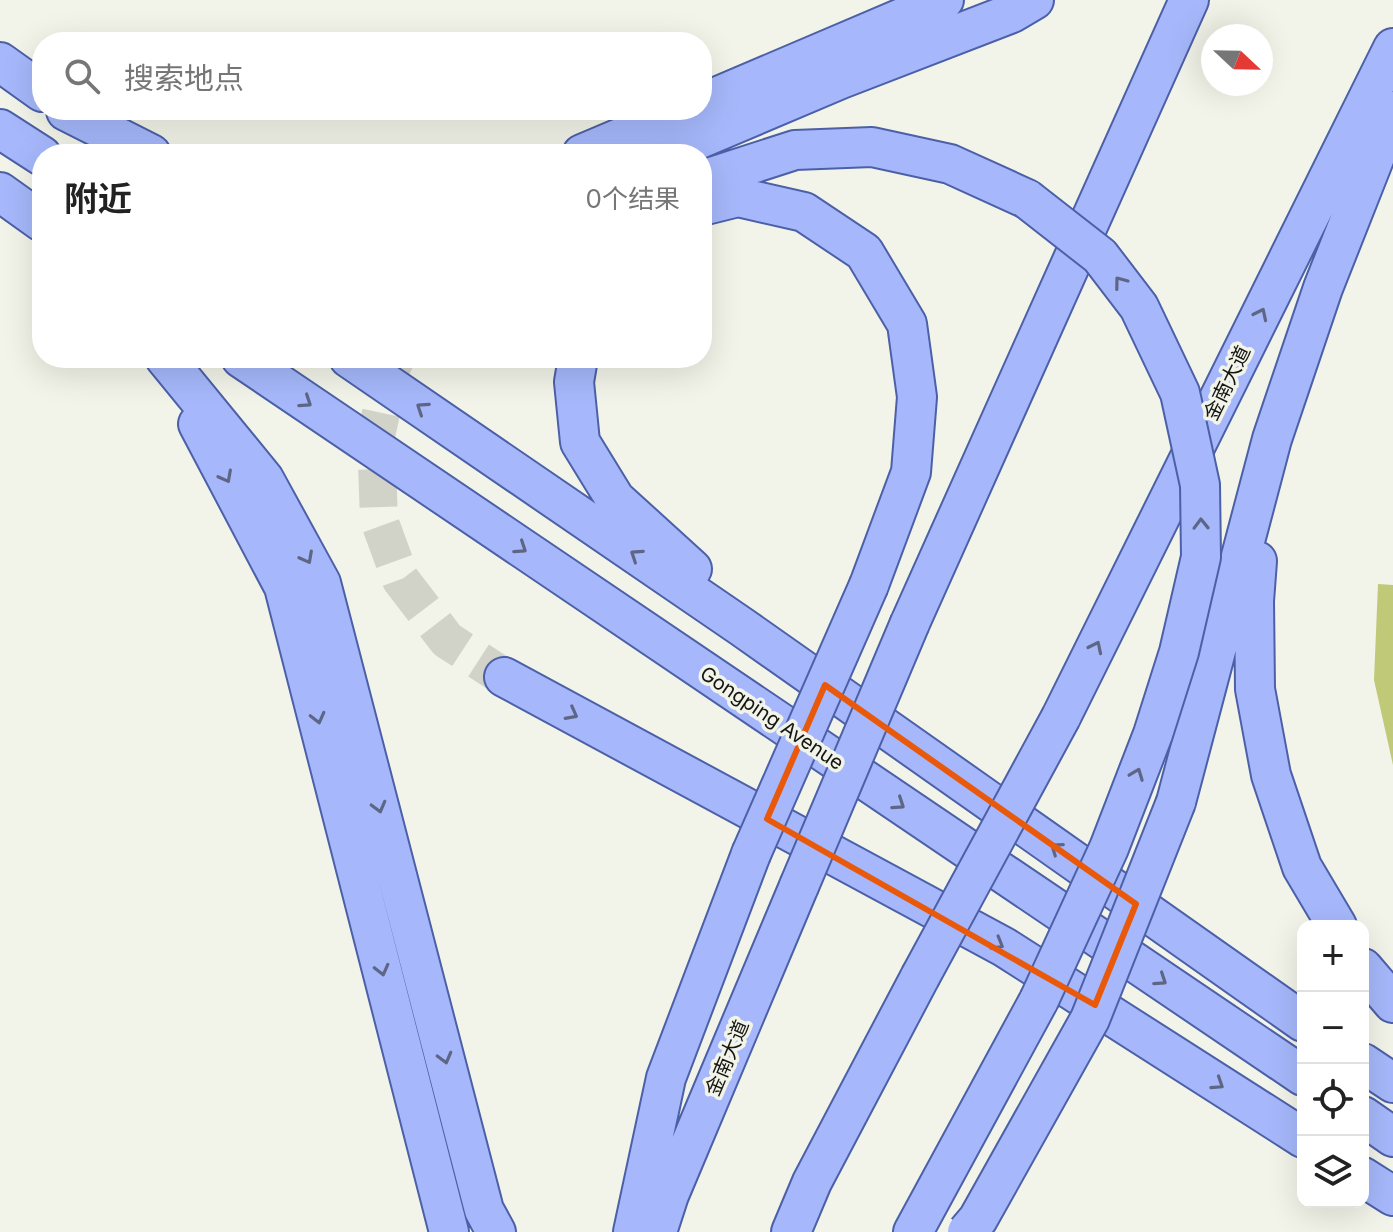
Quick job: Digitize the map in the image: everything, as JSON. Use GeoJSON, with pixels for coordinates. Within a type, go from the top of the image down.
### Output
{"type":"FeatureCollection","features":[{"type":"Feature","properties":{"kind":"main road"},"geometry":{"type":"LineString","coordinates":[[712,99],[944,0]]}},
{"type":"Feature","properties":{"kind":"main road"},"geometry":{"type":"LineString","coordinates":[[688,144],[841,79],[1012,13],[1034,0]]}},
{"type":"Feature","properties":{"kind":"main road","name":"金南大道"},"geometry":{"type":"LineString","coordinates":[[657,1232],[669,1195],[910,623],[1189,0]]}},
{"type":"Feature","properties":{"kind":"main road","name":"金南大道"},"geometry":{"type":"LineString","coordinates":[[791,1232],[812,1182],[1061,717],[1393,48]]}},
{"type":"Feature","properties":{"kind":"main road"},"geometry":{"type":"LineString","coordinates":[[0,62],[32,85]]}},
{"type":"Feature","properties":{"kind":"main road"},"geometry":{"type":"LineString","coordinates":[[967,1232],[978,1219],[1090,1019],[1176,802],[1272,439],[1323,288],[1393,111]]}},
{"type":"Feature","properties":{"kind":"main road"},"geometry":{"type":"LineString","coordinates":[[78,120],[110,144]]}},
{"type":"Feature","properties":{"kind":"main road"},"geometry":{"type":"LineString","coordinates":[[85,120],[131,144]]}},
{"type":"Feature","properties":{"kind":"main road"},"geometry":{"type":"LineString","coordinates":[[606,144],[662,120]]}},
{"type":"Feature","properties":{"kind":"main road"},"geometry":{"type":"LineString","coordinates":[[0,129],[32,150]]}},
{"type":"Feature","properties":{"kind":"main road"},"geometry":{"type":"LineString","coordinates":[[712,177],[795,150],[872,147],[950,164],[1027,199],[1100,256],[1139,307],[1180,393],[1200,485],[1201,557],[1179,652],[1153,734],[1109,848],[1039,1000],[913,1232]]}},
{"type":"Feature","properties":{"kind":"main road"},"geometry":{"type":"LineString","coordinates":[[0,192],[32,215]]}},
{"type":"Feature","properties":{"kind":"main road"},"geometry":{"type":"LineString","coordinates":[[633,1232],[666,1078],[751,854],[869,585],[911,472],[917,397],[907,324],[864,252],[804,212],[738,197],[712,204]]}},
{"type":"Feature","properties":{"kind":"main road"},"geometry":{"type":"LineString","coordinates":[[169,368],[284,587],[449,1232]]}},
{"type":"Feature","properties":{"kind":"main road"},"geometry":{"type":"LineString","coordinates":[[172,368],[264,479],[321,583],[490,1221]]}},
{"type":"Feature","properties":{"kind":"main road","name":"Gongping Avenue"},"geometry":{"type":"LineString","coordinates":[[256,368],[1297,1072]]}},
{"type":"Feature","properties":{"kind":"main road"},"geometry":{"type":"LineString","coordinates":[[364,368],[810,675],[1297,1018]]}},
{"type":"Feature","properties":{"kind":"main road"},"geometry":{"type":"LineString","coordinates":[[576,368],[574,382],[580,442],[615,499],[810,675]]}},
{"type":"Feature","properties":{"kind":"main road"},"geometry":{"type":"LineString","coordinates":[[1263,475],[1254,601],[1255,689],[1271,775],[1302,867],[1333,920]]}},
{"type":"Feature","properties":{"kind":"main road"},"geometry":{"type":"LineString","coordinates":[[504,677],[1004,947],[1300,1136]]}},
{"type":"Feature","properties":{"kind":"main road"},"geometry":{"type":"LineString","coordinates":[[1369,975],[1393,1003]]}},
{"type":"Feature","properties":{"kind":"main road"},"geometry":{"type":"LineString","coordinates":[[1364,1064],[1393,1083]]}},
{"type":"Feature","properties":{"kind":"main road"},"geometry":{"type":"LineString","coordinates":[[1369,1120],[1393,1137]]}},
{"type":"Feature","properties":{"kind":"main road"},"geometry":{"type":"LineString","coordinates":[[1369,1181],[1393,1196]]}},
{"type":"Feature","properties":{"kind":"highlighted area"},"geometry":{"type":"Polygon","coordinates":[[[825,685],[1136,904],[1095,1005],[767,819],[825,685]]]}},
{"type":"Feature","properties":{"kind":"green space"},"geometry":{"type":"Polygon","coordinates":[[[1378,584],[1393,585],[1393,765],[1374,680],[1378,584]]]}},
{"type":"Feature","properties":{"kind":"tunnel"},"geometry":{"type":"LineString","coordinates":[[391,368],[376,436],[379,520],[401,580],[447,640],[504,677]]}}]}
